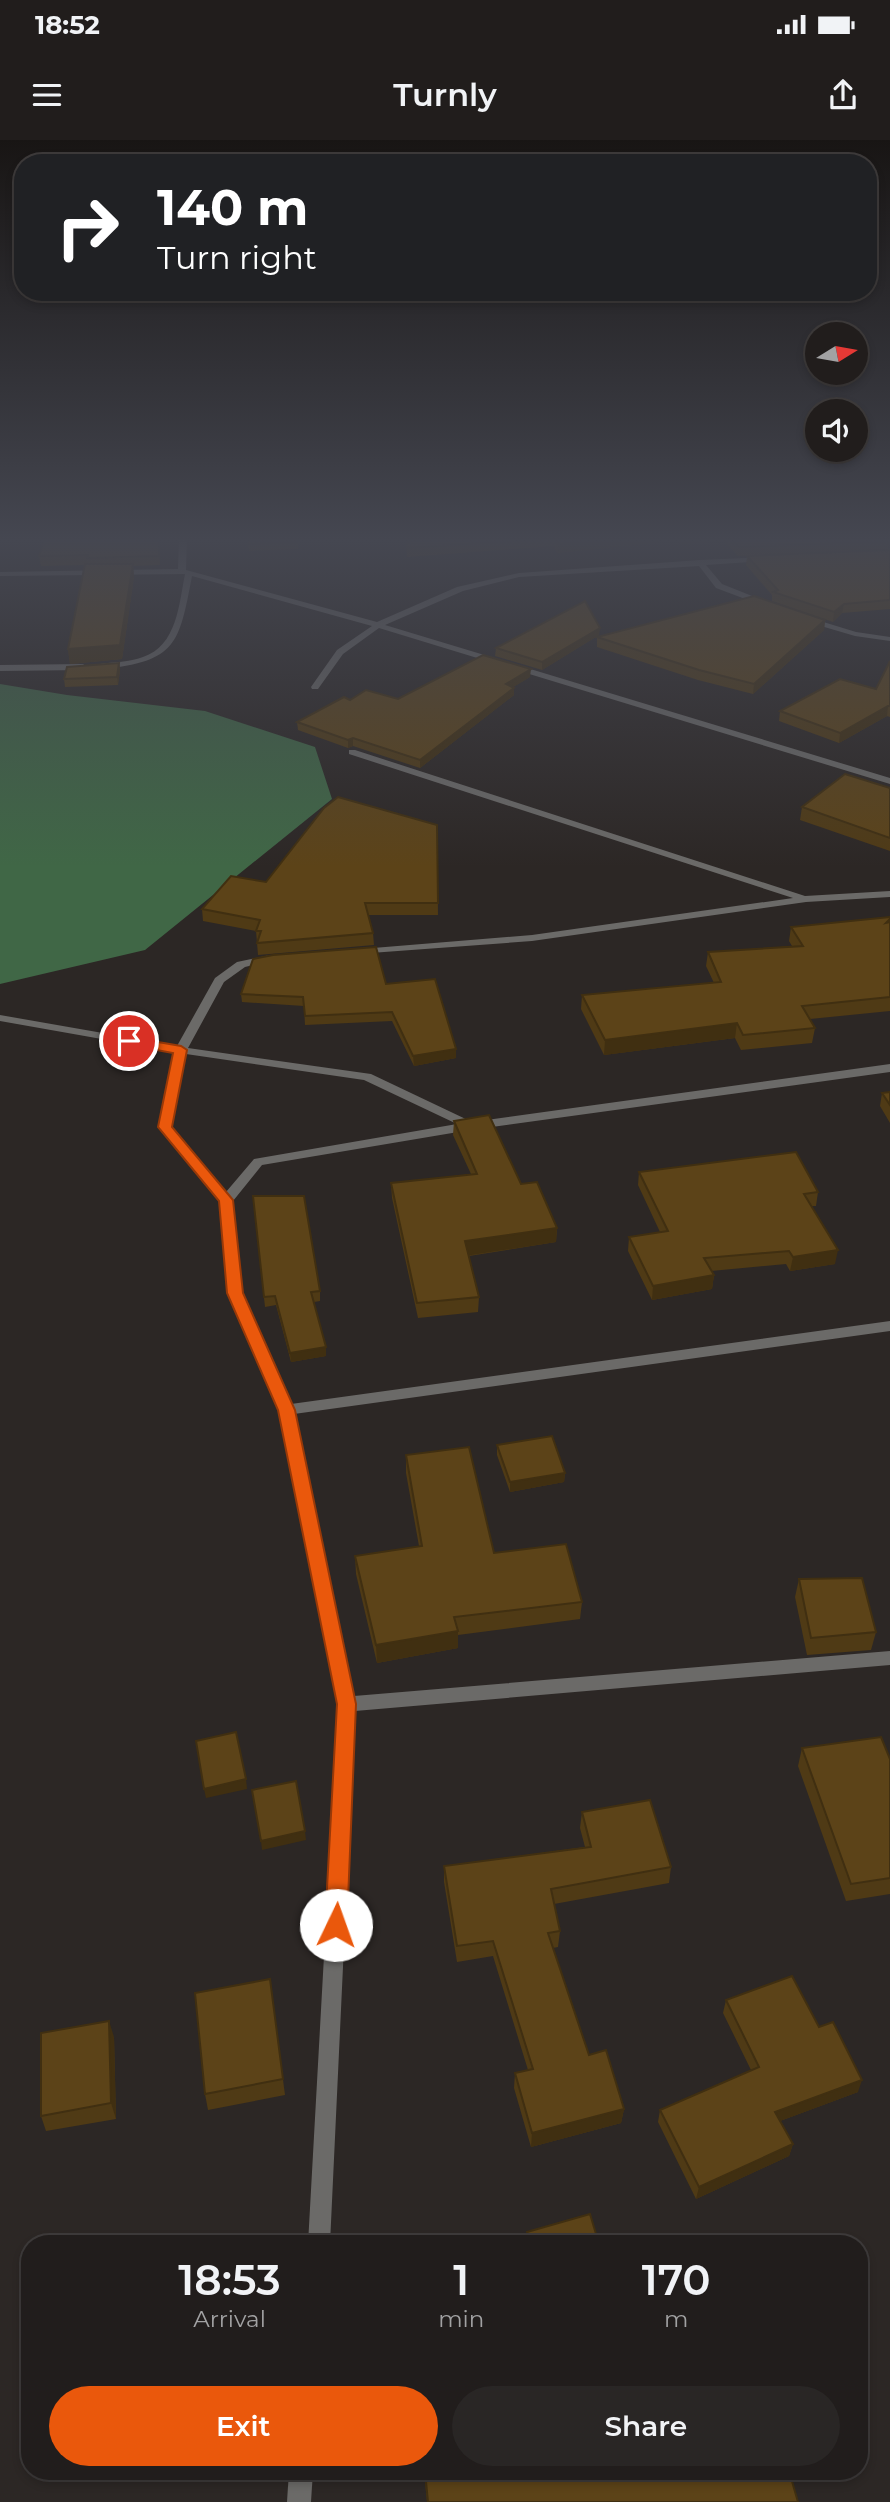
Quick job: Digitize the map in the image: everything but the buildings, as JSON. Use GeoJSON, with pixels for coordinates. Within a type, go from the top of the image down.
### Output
{"type":"FeatureCollection","features":[{"type":"Feature","properties":{"kind":"street"},"geometry":{"type":"LineString","coordinates":[[0,668],[133,664],[156,657],[168,647]]}},
{"type":"Feature","properties":{"kind":"street"},"geometry":{"type":"LineString","coordinates":[[315,687],[330,662],[347,647]]}},
{"type":"Feature","properties":{"kind":"street"},"geometry":{"type":"LineString","coordinates":[[450,647],[890,781]]}},
{"type":"Feature","properties":{"kind":"street"},"geometry":{"type":"LineString","coordinates":[[352,752],[806,899]]}},
{"type":"Feature","properties":{"kind":"street"},"geometry":{"type":"LineString","coordinates":[[350,953],[532,938],[806,899],[890,894]]}},
{"type":"Feature","properties":{"kind":"street"},"geometry":{"type":"LineString","coordinates":[[286,957],[241,964],[219,980],[181,1050],[165,1127],[226,1200],[235,1293],[286,1410],[347,1704],[319,2235]]}},
{"type":"Feature","properties":{"kind":"street"},"geometry":{"type":"LineString","coordinates":[[0,1018],[181,1050],[367,1077],[470,1126]]}},
{"type":"Feature","properties":{"kind":"street"},"geometry":{"type":"LineString","coordinates":[[226,1200],[258,1162],[470,1126],[890,1068]]}},
{"type":"Feature","properties":{"kind":"street"},"geometry":{"type":"LineString","coordinates":[[286,1410],[890,1326]]}},
{"type":"Feature","properties":{"kind":"street"},"geometry":{"type":"LineString","coordinates":[[347,1704],[890,1658]]}},
{"type":"Feature","properties":{"kind":"street"},"geometry":{"type":"LineString","coordinates":[[299,2502],[300,2480]]}},
{"type":"Feature","properties":{"kind":"green space"},"geometry":{"type":"Polygon","coordinates":[[[0,684],[67,695],[205,711],[315,747],[332,799],[145,950],[0,984],[0,684]]]}},
{"type":"Feature","properties":{"kind":"route"},"geometry":{"type":"LineString","coordinates":[[129,1041],[181,1050],[165,1127],[226,1200],[235,1293],[286,1410],[347,1704],[336,1925]]}}]}
